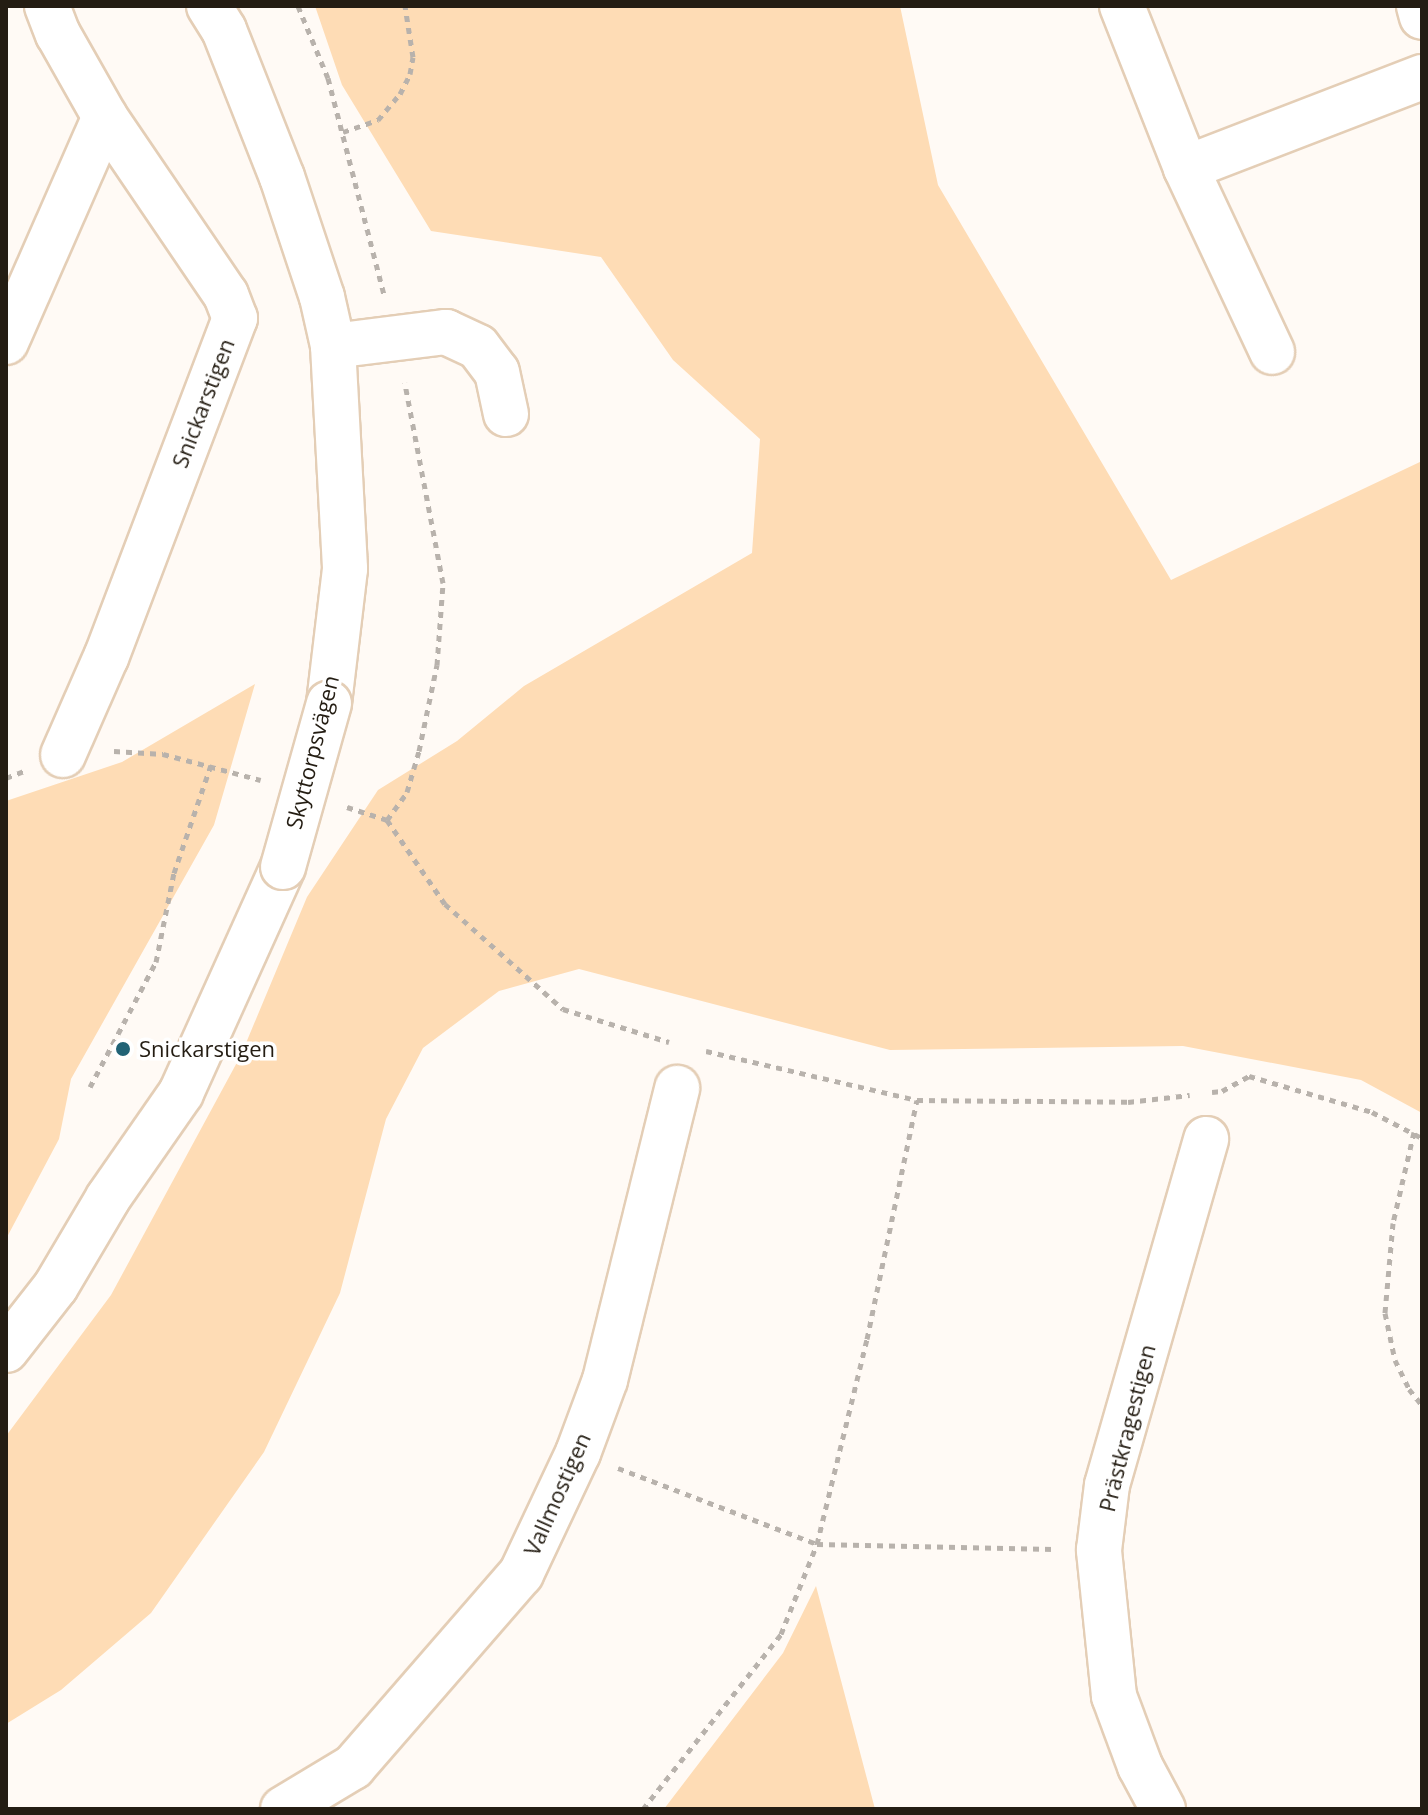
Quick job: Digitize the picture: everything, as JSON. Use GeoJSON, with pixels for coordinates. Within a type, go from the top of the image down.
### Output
{"type":"FeatureCollection","features":[{"type":"Feature","properties":{"kind":"street","name":"Snickarstigen"},"geometry":{"type":"LineString","coordinates":[[47,6],[58,34],[105,117],[226,295],[235,318],[106,657],[63,755]]}},
{"type":"Feature","properties":{"kind":"street","name":"Skyttorpsvägen"},"geometry":{"type":"LineString","coordinates":[[6,1350],[56,1286],[108,1198],[181,1093],[283,867],[329,703],[345,569],[333,346],[322,297],[282,177],[224,30],[209,6]]}},
{"type":"Feature","properties":{"kind":"street"},"geometry":{"type":"LineString","coordinates":[[1122,6],[1186,168],[1272,352]]}},
{"type":"Feature","properties":{"kind":"street"},"geometry":{"type":"LineString","coordinates":[[1419,6],[1422,17]]}},
{"type":"Feature","properties":{"kind":"street"},"geometry":{"type":"LineString","coordinates":[[1186,168],[1422,77]]}},
{"type":"Feature","properties":{"kind":"street"},"geometry":{"type":"LineString","coordinates":[[6,342],[105,117]]}},
{"type":"Feature","properties":{"kind":"street"},"geometry":{"type":"LineString","coordinates":[[333,346],[446,332],[478,347],[497,372],[506,414]]}},
{"type":"Feature","properties":{"kind":"street","name":"Vallmostigen"},"geometry":{"type":"LineString","coordinates":[[283,1809],[353,1767],[521,1574],[578,1453],[605,1380],[677,1088]]}},
{"type":"Feature","properties":{"kind":"street","name":"Prästkragestigen"},"geometry":{"type":"LineString","coordinates":[[1163,1809],[1140,1766],[1114,1696],[1099,1550],[1107,1485],[1206,1139]]}},
{"type":"Feature","properties":{"kind":"path"},"geometry":{"type":"LineString","coordinates":[[298,6],[328,78],[395,337],[443,583],[437,665],[419,751],[407,792],[387,820]]}},
{"type":"Feature","properties":{"kind":"path"},"geometry":{"type":"LineString","coordinates":[[343,132],[378,120],[400,94],[410,74],[413,57],[405,6]]}},
{"type":"Feature","properties":{"kind":"path"},"geometry":{"type":"LineString","coordinates":[[6,778],[63,755],[114,751],[163,754],[267,782]]}},
{"type":"Feature","properties":{"kind":"path"},"geometry":{"type":"LineString","coordinates":[[90,1087],[156,962],[174,873],[211,765]]}},
{"type":"Feature","properties":{"kind":"path"},"geometry":{"type":"LineString","coordinates":[[337,803],[387,820],[445,904],[563,1009],[685,1046]]}},
{"type":"Feature","properties":{"kind":"path"},"geometry":{"type":"LineString","coordinates":[[700,1050],[917,1100],[1128,1102],[1222,1091],[1249,1076],[1372,1112],[1422,1138]]}},
{"type":"Feature","properties":{"kind":"path"},"geometry":{"type":"LineString","coordinates":[[643,1809],[781,1634],[817,1544],[867,1339],[917,1100]]}},
{"type":"Feature","properties":{"kind":"path"},"geometry":{"type":"LineString","coordinates":[[1414,1132],[1393,1223],[1385,1313],[1395,1360],[1409,1389],[1422,1405]]}},
{"type":"Feature","properties":{"kind":"path"},"geometry":{"type":"LineString","coordinates":[[578,1453],[817,1544],[1099,1550]]}},
{"type":"Feature","properties":{"kind":"shaded area"},"geometry":{"type":"Polygon","coordinates":[[[315,6],[900,6],[938,185],[1171,580],[1422,461],[1422,1113],[1361,1080],[1183,1046],[890,1050],[579,969],[499,991],[423,1048],[386,1119],[340,1293],[264,1452],[151,1613],[61,1690],[6,1724],[6,1436],[111,1295],[241,1055],[307,897],[378,790],[457,741],[524,686],[752,553],[760,439],[673,360],[601,257],[431,231],[342,85],[315,6]]]}},
{"type":"Feature","properties":{"kind":"shaded area"},"geometry":{"type":"Polygon","coordinates":[[[255,684],[214,825],[71,1079],[59,1139],[6,1239],[6,801],[122,762],[255,684]]]}},
{"type":"Feature","properties":{"kind":"shaded area"},"geometry":{"type":"Polygon","coordinates":[[[816,1586],[875,1809],[664,1809],[783,1653],[816,1586]]]}},
{"type":"Feature","properties":{"kind":"place","name":"Snickarstigen"},"geometry":{"type":"Point","coordinates":[123,1049]}}]}
